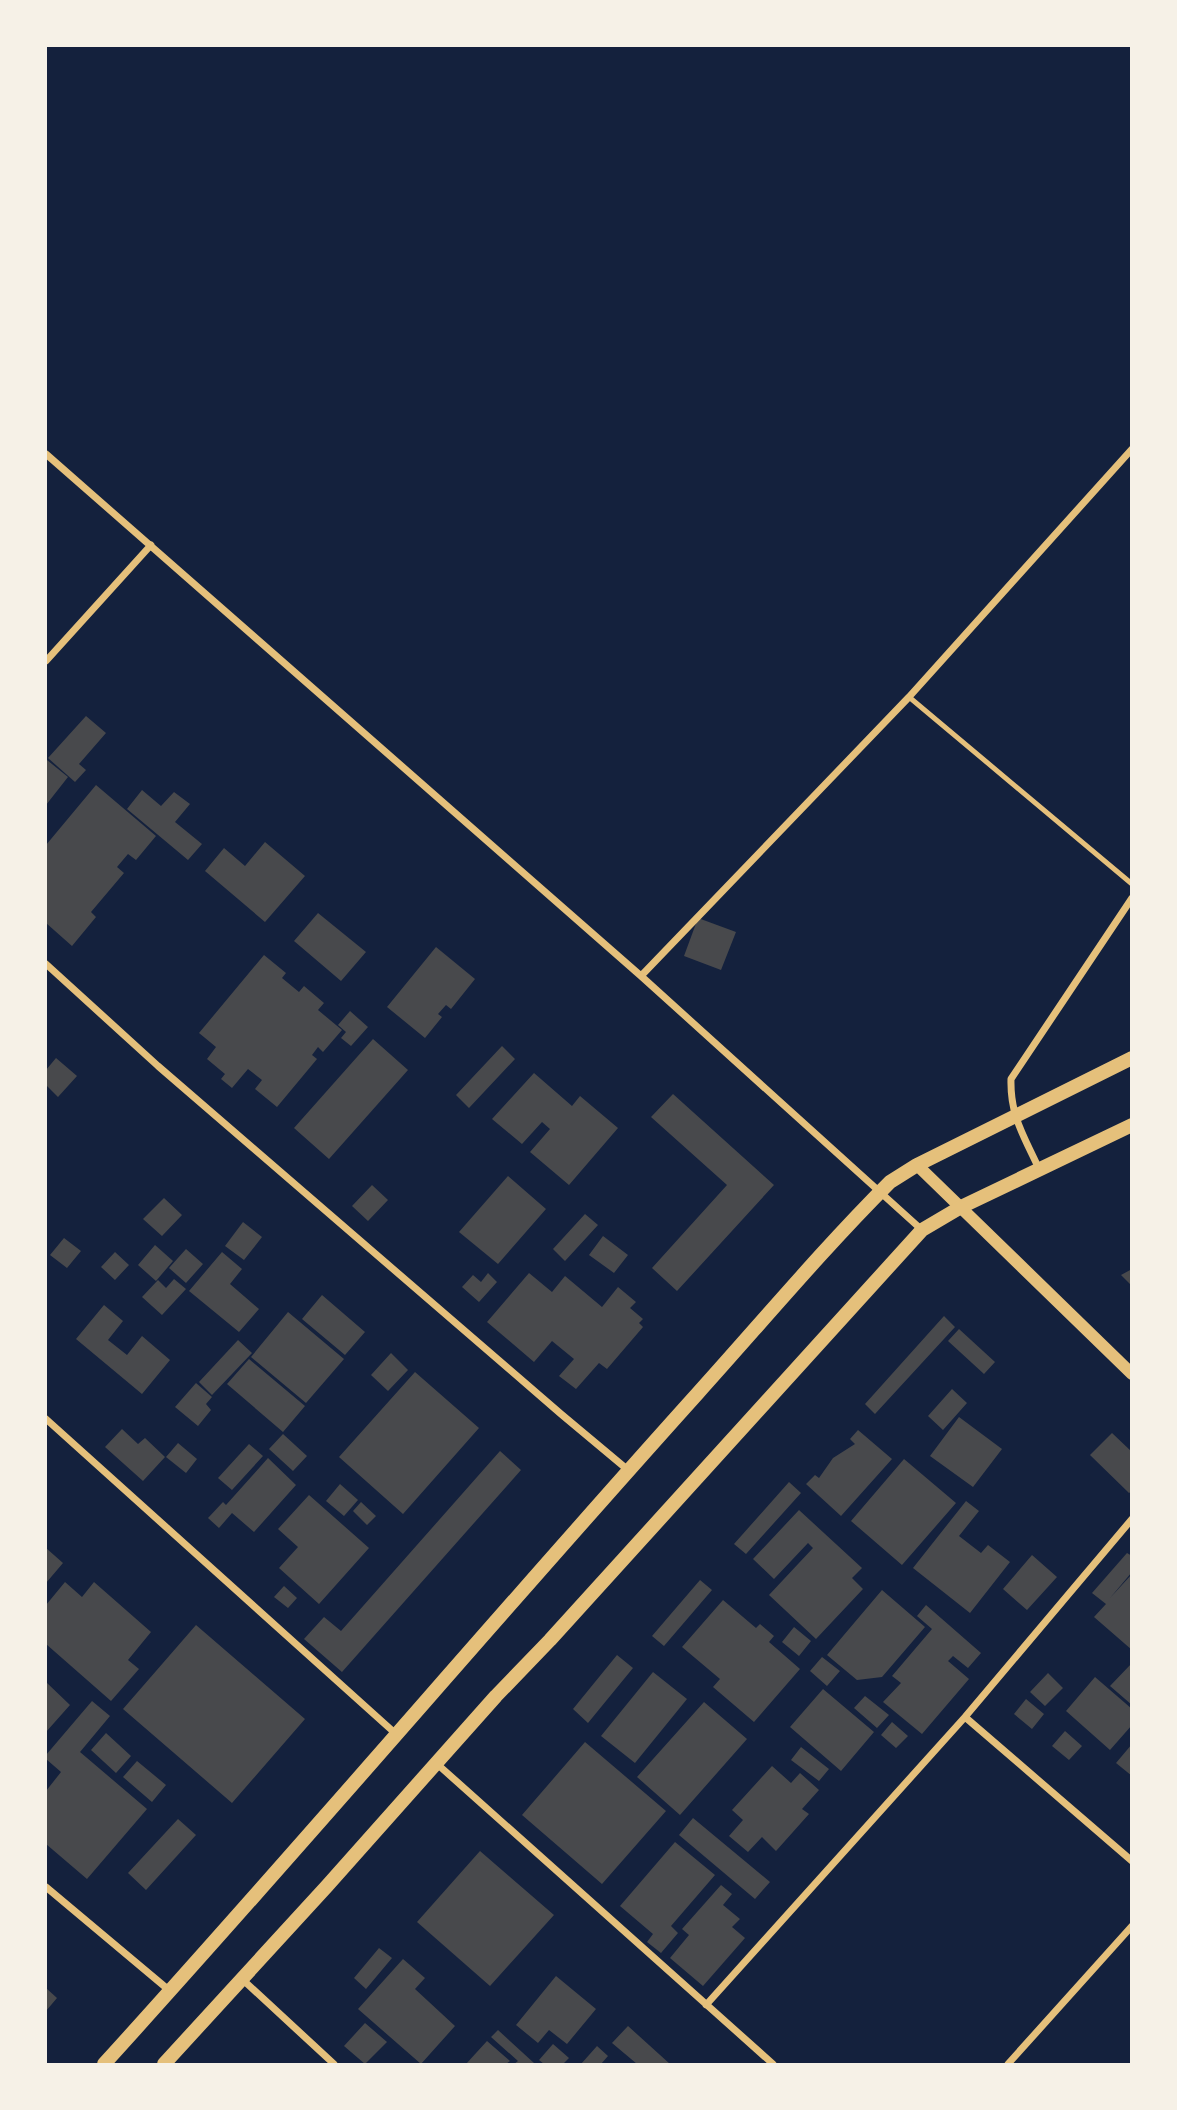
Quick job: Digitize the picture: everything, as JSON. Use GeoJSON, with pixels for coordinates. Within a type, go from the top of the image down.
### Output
{"type":"FeatureCollection","features":[{"type":"Feature","properties":{"kind":"main road"},"geometry":{"type":"LineString","coordinates":[[104,2064],[628,1470],[880,1191],[900,1174],[917,1165],[1132,1058]]}},
{"type":"Feature","properties":{"kind":"main road"},"geometry":{"type":"LineString","coordinates":[[164,2064],[922,1230],[961,1207],[1132,1125]]}},
{"type":"Feature","properties":{"kind":"street"},"geometry":{"type":"LineString","coordinates":[[641,976],[909,697],[1132,449]]}},
{"type":"Feature","properties":{"kind":"street"},"geometry":{"type":"LineString","coordinates":[[46,454],[641,976],[922,1230]]}},
{"type":"Feature","properties":{"kind":"street"},"geometry":{"type":"LineString","coordinates":[[46,661],[151,545]]}},
{"type":"Feature","properties":{"kind":"street"},"geometry":{"type":"LineString","coordinates":[[1039,1170],[1014,1115],[1011,1100],[1012,1079],[1132,898]]}},
{"type":"Feature","properties":{"kind":"street"},"geometry":{"type":"LineString","coordinates":[[46,964],[241,1138],[628,1470]]}},
{"type":"Feature","properties":{"kind":"street"},"geometry":{"type":"LineString","coordinates":[[917,1165],[1132,1374]]}},
{"type":"Feature","properties":{"kind":"street"},"geometry":{"type":"LineString","coordinates":[[46,1419],[396,1734]]}},
{"type":"Feature","properties":{"kind":"street"},"geometry":{"type":"LineString","coordinates":[[706,2005],[965,1717],[1132,1519]]}},
{"type":"Feature","properties":{"kind":"street"},"geometry":{"type":"LineString","coordinates":[[965,1717],[1132,1861]]}},
{"type":"Feature","properties":{"kind":"street"},"geometry":{"type":"LineString","coordinates":[[436,1763],[773,2064]]}},
{"type":"Feature","properties":{"kind":"street"},"geometry":{"type":"LineString","coordinates":[[46,1887],[170,1992]]}},
{"type":"Feature","properties":{"kind":"street"},"geometry":{"type":"LineString","coordinates":[[1008,2064],[1132,1926]]}},
{"type":"Feature","properties":{"kind":"street"},"geometry":{"type":"LineString","coordinates":[[242,1979],[334,2064]]}},
{"type":"Feature","properties":{"kind":"lane"},"geometry":{"type":"LineString","coordinates":[[909,697],[1132,884]]}},
{"type":"Feature","properties":{"kind":"building"},"geometry":{"type":"Polygon","coordinates":[[[86,716],[106,733],[79,764],[86,770],[75,782],[48,758],[86,716]]]}},
{"type":"Feature","properties":{"kind":"building"},"geometry":{"type":"Polygon","coordinates":[[[46,761],[68,777],[46,805],[46,761]]]}},
{"type":"Feature","properties":{"kind":"building"},"geometry":{"type":"Polygon","coordinates":[[[96,785],[156,836],[136,860],[128,854],[117,867],[124,873],[91,912],[96,917],[72,946],[46,923],[46,845],[96,785]]]}},
{"type":"Feature","properties":{"kind":"building"},"geometry":{"type":"Polygon","coordinates":[[[142,790],[161,806],[174,792],[190,804],[175,822],[202,844],[188,860],[127,809],[142,790]]]}},
{"type":"Feature","properties":{"kind":"building"},"geometry":{"type":"Polygon","coordinates":[[[265,842],[305,876],[265,922],[205,871],[224,848],[245,866],[265,842]]]}},
{"type":"Feature","properties":{"kind":"building"},"geometry":{"type":"Polygon","coordinates":[[[318,913],[366,952],[341,981],[294,941],[318,913]]]}},
{"type":"Feature","properties":{"kind":"building"},"geometry":{"type":"Polygon","coordinates":[[[698,918],[736,932],[721,970],[684,956],[698,918]]]}},
{"type":"Feature","properties":{"kind":"building"},"geometry":{"type":"Polygon","coordinates":[[[436,947],[475,979],[451,1009],[446,1005],[438,1014],[442,1017],[425,1038],[387,1007],[436,947]]]}},
{"type":"Feature","properties":{"kind":"building"},"geometry":{"type":"Polygon","coordinates":[[[264,955],[286,973],[282,978],[299,992],[304,986],[324,1003],[318,1010],[342,1030],[323,1052],[318,1047],[312,1055],[317,1059],[277,1107],[255,1089],[262,1080],[248,1069],[232,1088],[221,1079],[225,1074],[207,1059],[216,1047],[199,1033],[264,955]]]}},
{"type":"Feature","properties":{"kind":"building"},"geometry":{"type":"Polygon","coordinates":[[[350,1011],[368,1027],[351,1046],[341,1038],[346,1032],[338,1025],[350,1011]]]}},
{"type":"Feature","properties":{"kind":"building"},"geometry":{"type":"Polygon","coordinates":[[[373,1039],[408,1070],[329,1159],[294,1128],[373,1039]]]}},
{"type":"Feature","properties":{"kind":"building"},"geometry":{"type":"Polygon","coordinates":[[[502,1046],[515,1059],[469,1108],[456,1095],[502,1046]]]}},
{"type":"Feature","properties":{"kind":"building"},"geometry":{"type":"Polygon","coordinates":[[[56,1058],[77,1076],[58,1097],[46,1085],[46,1070],[56,1058]]]}},
{"type":"Feature","properties":{"kind":"building"},"geometry":{"type":"Polygon","coordinates":[[[534,1073],[572,1106],[580,1096],[618,1128],[569,1185],[530,1152],[550,1129],[542,1122],[522,1144],[492,1119],[534,1073]]]}},
{"type":"Feature","properties":{"kind":"building"},"geometry":{"type":"Polygon","coordinates":[[[673,1094],[774,1185],[677,1291],[652,1268],[727,1185],[651,1117],[673,1094]]]}},
{"type":"Feature","properties":{"kind":"building"},"geometry":{"type":"Polygon","coordinates":[[[508,1176],[546,1209],[498,1264],[459,1232],[508,1176]]]}},
{"type":"Feature","properties":{"kind":"building"},"geometry":{"type":"Polygon","coordinates":[[[372,1185],[388,1200],[368,1221],[352,1206],[372,1185]]]}},
{"type":"Feature","properties":{"kind":"building"},"geometry":{"type":"Polygon","coordinates":[[[164,1198],[182,1215],[162,1236],[143,1219],[164,1198]]]}},
{"type":"Feature","properties":{"kind":"building"},"geometry":{"type":"Polygon","coordinates":[[[585,1214],[598,1225],[565,1261],[553,1249],[585,1214]]]}},
{"type":"Feature","properties":{"kind":"building"},"geometry":{"type":"Polygon","coordinates":[[[243,1222],[262,1237],[244,1260],[225,1246],[243,1222]]]}},
{"type":"Feature","properties":{"kind":"building"},"geometry":{"type":"Polygon","coordinates":[[[603,1236],[628,1255],[614,1273],[589,1255],[603,1236]]]}},
{"type":"Feature","properties":{"kind":"building"},"geometry":{"type":"Polygon","coordinates":[[[64,1238],[81,1251],[67,1268],[50,1255],[64,1238]]]}},
{"type":"Feature","properties":{"kind":"building"},"geometry":{"type":"Polygon","coordinates":[[[155,1245],[173,1261],[156,1281],[138,1265],[155,1245]]]}},
{"type":"Feature","properties":{"kind":"building"},"geometry":{"type":"Polygon","coordinates":[[[186,1249],[203,1264],[186,1283],[169,1268],[186,1249]]]}},
{"type":"Feature","properties":{"kind":"building"},"geometry":{"type":"Polygon","coordinates":[[[115,1252],[129,1265],[115,1280],[101,1267],[115,1252]]]}},
{"type":"Feature","properties":{"kind":"building"},"geometry":{"type":"Polygon","coordinates":[[[222,1252],[242,1269],[230,1284],[259,1309],[239,1332],[189,1291],[222,1252]]]}},
{"type":"Feature","properties":{"kind":"building"},"geometry":{"type":"Polygon","coordinates":[[[1132,1269],[1132,1286],[1121,1275],[1132,1269]]]}},
{"type":"Feature","properties":{"kind":"building"},"geometry":{"type":"Polygon","coordinates":[[[488,1273],[497,1282],[479,1302],[462,1287],[473,1275],[481,1282],[488,1273]]]}},
{"type":"Feature","properties":{"kind":"building"},"geometry":{"type":"Polygon","coordinates":[[[529,1273],[552,1292],[565,1276],[602,1307],[618,1287],[636,1302],[630,1308],[643,1319],[639,1323],[643,1327],[607,1369],[599,1363],[576,1389],[559,1376],[574,1359],[552,1341],[534,1362],[487,1322],[529,1273]]]}},
{"type":"Feature","properties":{"kind":"building"},"geometry":{"type":"Polygon","coordinates":[[[174,1279],[186,1289],[162,1315],[142,1297],[158,1280],[166,1288],[174,1279]]]}},
{"type":"Feature","properties":{"kind":"building"},"geometry":{"type":"Polygon","coordinates":[[[322,1295],[365,1332],[345,1355],[302,1319],[322,1295]]]}},
{"type":"Feature","properties":{"kind":"building"},"geometry":{"type":"Polygon","coordinates":[[[104,1305],[123,1321],[108,1340],[127,1355],[142,1336],[170,1360],[142,1394],[76,1339],[104,1305]]]}},
{"type":"Feature","properties":{"kind":"building"},"geometry":{"type":"Polygon","coordinates":[[[288,1312],[344,1359],[306,1403],[251,1357],[288,1312]]]}},
{"type":"Feature","properties":{"kind":"building"},"geometry":{"type":"Polygon","coordinates":[[[944,1316],[955,1327],[875,1414],[865,1404],[944,1316]]]}},
{"type":"Feature","properties":{"kind":"building"},"geometry":{"type":"Polygon","coordinates":[[[959,1329],[995,1362],[984,1374],[948,1341],[959,1329]]]}},
{"type":"Feature","properties":{"kind":"building"},"geometry":{"type":"Polygon","coordinates":[[[238,1340],[252,1353],[212,1395],[199,1382],[238,1340]]]}},
{"type":"Feature","properties":{"kind":"building"},"geometry":{"type":"Polygon","coordinates":[[[391,1353],[408,1370],[388,1391],[371,1375],[391,1353]]]}},
{"type":"Feature","properties":{"kind":"building"},"geometry":{"type":"Polygon","coordinates":[[[249,1359],[305,1406],[283,1432],[227,1384],[249,1359]]]}},
{"type":"Feature","properties":{"kind":"building"},"geometry":{"type":"Polygon","coordinates":[[[415,1372],[479,1428],[403,1514],[339,1457],[415,1372]]]}},
{"type":"Feature","properties":{"kind":"building"},"geometry":{"type":"Polygon","coordinates":[[[196,1383],[212,1397],[206,1404],[211,1410],[198,1426],[175,1407],[196,1383]]]}},
{"type":"Feature","properties":{"kind":"building"},"geometry":{"type":"Polygon","coordinates":[[[952,1389],[967,1403],[943,1430],[928,1416],[952,1389]]]}},
{"type":"Feature","properties":{"kind":"building"},"geometry":{"type":"Polygon","coordinates":[[[959,1417],[1002,1449],[973,1487],[930,1456],[959,1417]]]}},
{"type":"Feature","properties":{"kind":"building"},"geometry":{"type":"Polygon","coordinates":[[[122,1429],[138,1444],[145,1438],[165,1457],[143,1481],[105,1447],[122,1429]]]}},
{"type":"Feature","properties":{"kind":"building"},"geometry":{"type":"Polygon","coordinates":[[[858,1430],[892,1459],[841,1516],[806,1484],[815,1475],[819,1478],[833,1458],[855,1444],[850,1439],[858,1430]]]}},
{"type":"Feature","properties":{"kind":"building"},"geometry":{"type":"Polygon","coordinates":[[[1112,1433],[1132,1452],[1132,1491],[1129,1493],[1090,1455],[1112,1433]]]}},
{"type":"Feature","properties":{"kind":"building"},"geometry":{"type":"Polygon","coordinates":[[[283,1434],[307,1456],[293,1471],[269,1449],[283,1434]]]}},
{"type":"Feature","properties":{"kind":"building"},"geometry":{"type":"Polygon","coordinates":[[[178,1443],[197,1459],[186,1473],[166,1457],[178,1443]]]}},
{"type":"Feature","properties":{"kind":"building"},"geometry":{"type":"Polygon","coordinates":[[[249,1444],[263,1456],[232,1490],[218,1478],[249,1444]]]}},
{"type":"Feature","properties":{"kind":"building"},"geometry":{"type":"Polygon","coordinates":[[[500,1451],[521,1470],[342,1672],[304,1639],[324,1617],[341,1631],[500,1451]]]}},
{"type":"Feature","properties":{"kind":"building"},"geometry":{"type":"Polygon","coordinates":[[[268,1458],[296,1485],[254,1532],[232,1513],[219,1528],[208,1518],[223,1502],[226,1505],[268,1458]]]}},
{"type":"Feature","properties":{"kind":"building"},"geometry":{"type":"Polygon","coordinates":[[[904,1459],[956,1503],[902,1565],[851,1521],[904,1459]]]}},
{"type":"Feature","properties":{"kind":"building"},"geometry":{"type":"Polygon","coordinates":[[[789,1482],[801,1493],[746,1554],[734,1544],[789,1482]]]}},
{"type":"Feature","properties":{"kind":"building"},"geometry":{"type":"Polygon","coordinates":[[[340,1484],[358,1500],[344,1516],[326,1501],[340,1484]]]}},
{"type":"Feature","properties":{"kind":"building"},"geometry":{"type":"Polygon","coordinates":[[[309,1495],[369,1548],[319,1604],[279,1568],[298,1547],[278,1529],[309,1495]]]}},
{"type":"Feature","properties":{"kind":"building"},"geometry":{"type":"Polygon","coordinates":[[[966,1501],[979,1511],[959,1536],[981,1553],[988,1545],[1010,1562],[970,1613],[913,1568],[966,1501]]]}},
{"type":"Feature","properties":{"kind":"building"},"geometry":{"type":"Polygon","coordinates":[[[361,1502],[376,1516],[367,1525],[353,1511],[361,1502]]]}},
{"type":"Feature","properties":{"kind":"building"},"geometry":{"type":"Polygon","coordinates":[[[799,1510],[862,1568],[852,1578],[863,1589],[816,1639],[769,1595],[813,1548],[808,1543],[774,1579],[753,1559],[799,1510]]]}},
{"type":"Feature","properties":{"kind":"building"},"geometry":{"type":"Polygon","coordinates":[[[46,1548],[63,1563],[46,1583],[46,1548]]]}},
{"type":"Feature","properties":{"kind":"building"},"geometry":{"type":"Polygon","coordinates":[[[1127,1553],[1132,1556],[1132,1572],[1110,1598],[1132,1574],[1132,1650],[1094,1617],[1106,1604],[1092,1593],[1127,1553]]]}},
{"type":"Feature","properties":{"kind":"building"},"geometry":{"type":"Polygon","coordinates":[[[1032,1555],[1057,1577],[1027,1610],[1003,1589],[1032,1555]]]}},
{"type":"Feature","properties":{"kind":"building"},"geometry":{"type":"Polygon","coordinates":[[[700,1580],[712,1590],[664,1646],[652,1636],[700,1580]]]}},
{"type":"Feature","properties":{"kind":"building"},"geometry":{"type":"Polygon","coordinates":[[[65,1582],[82,1597],[94,1582],[151,1632],[128,1660],[139,1669],[111,1701],[46,1644],[46,1605],[65,1582]]]}},
{"type":"Feature","properties":{"kind":"building"},"geometry":{"type":"Polygon","coordinates":[[[284,1586],[297,1598],[288,1608],[274,1597],[284,1586]]]}},
{"type":"Feature","properties":{"kind":"building"},"geometry":{"type":"Polygon","coordinates":[[[882,1590],[925,1627],[882,1677],[857,1680],[827,1655],[882,1590]]]}},
{"type":"Feature","properties":{"kind":"building"},"geometry":{"type":"Polygon","coordinates":[[[723,1600],[756,1628],[760,1624],[774,1636],[769,1642],[800,1669],[754,1722],[713,1687],[720,1679],[682,1647],[723,1600]]]}},
{"type":"Feature","properties":{"kind":"building"},"geometry":{"type":"Polygon","coordinates":[[[926,1605],[981,1653],[968,1668],[953,1656],[948,1661],[969,1679],[922,1734],[883,1702],[901,1683],[892,1676],[932,1629],[917,1616],[926,1605]]]}},
{"type":"Feature","properties":{"kind":"building"},"geometry":{"type":"Polygon","coordinates":[[[196,1625],[305,1719],[232,1803],[123,1709],[196,1625]]]}},
{"type":"Feature","properties":{"kind":"building"},"geometry":{"type":"Polygon","coordinates":[[[794,1627],[811,1641],[799,1656],[782,1642],[794,1627]]]}},
{"type":"Feature","properties":{"kind":"building"},"geometry":{"type":"Polygon","coordinates":[[[617,1655],[633,1668],[588,1723],[573,1709],[617,1655]]]}},
{"type":"Feature","properties":{"kind":"building"},"geometry":{"type":"Polygon","coordinates":[[[822,1657],[840,1671],[827,1686],[810,1671],[822,1657]]]}},
{"type":"Feature","properties":{"kind":"building"},"geometry":{"type":"Polygon","coordinates":[[[1132,1663],[1132,1705],[1110,1686],[1132,1663]]]}},
{"type":"Feature","properties":{"kind":"building"},"geometry":{"type":"Polygon","coordinates":[[[653,1672],[687,1699],[635,1763],[601,1736],[653,1672]]]}},
{"type":"Feature","properties":{"kind":"building"},"geometry":{"type":"Polygon","coordinates":[[[1048,1673],[1063,1688],[1045,1706],[1030,1692],[1048,1673]]]}},
{"type":"Feature","properties":{"kind":"building"},"geometry":{"type":"Polygon","coordinates":[[[1095,1677],[1132,1709],[1132,1725],[1110,1750],[1066,1711],[1095,1677]]]}},
{"type":"Feature","properties":{"kind":"building"},"geometry":{"type":"Polygon","coordinates":[[[46,1682],[70,1705],[46,1732],[46,1682]]]}},
{"type":"Feature","properties":{"kind":"building"},"geometry":{"type":"Polygon","coordinates":[[[823,1689],[874,1732],[841,1771],[790,1727],[823,1689]]]}},
{"type":"Feature","properties":{"kind":"building"},"geometry":{"type":"Polygon","coordinates":[[[865,1696],[889,1715],[877,1728],[854,1708],[865,1696]]]}},
{"type":"Feature","properties":{"kind":"building"},"geometry":{"type":"Polygon","coordinates":[[[1026,1699],[1044,1714],[1032,1729],[1014,1714],[1026,1699]]]}},
{"type":"Feature","properties":{"kind":"building"},"geometry":{"type":"Polygon","coordinates":[[[92,1701],[110,1716],[80,1752],[147,1809],[87,1879],[46,1844],[46,1791],[61,1772],[46,1759],[46,1755],[92,1701]]]}},
{"type":"Feature","properties":{"kind":"building"},"geometry":{"type":"Polygon","coordinates":[[[704,1702],[747,1739],[680,1815],[637,1777],[704,1702]]]}},
{"type":"Feature","properties":{"kind":"building"},"geometry":{"type":"Polygon","coordinates":[[[892,1722],[908,1736],[896,1748],[881,1735],[892,1722]]]}},
{"type":"Feature","properties":{"kind":"building"},"geometry":{"type":"Polygon","coordinates":[[[1065,1731],[1082,1746],[1069,1760],[1052,1746],[1065,1731]]]}},
{"type":"Feature","properties":{"kind":"building"},"geometry":{"type":"Polygon","coordinates":[[[106,1733],[131,1756],[116,1773],[91,1750],[106,1733]]]}},
{"type":"Feature","properties":{"kind":"building"},"geometry":{"type":"Polygon","coordinates":[[[585,1742],[666,1811],[602,1884],[522,1815],[585,1742]]]}},
{"type":"Feature","properties":{"kind":"building"},"geometry":{"type":"Polygon","coordinates":[[[1132,1744],[1132,1776],[1116,1763],[1132,1744]]]}},
{"type":"Feature","properties":{"kind":"building"},"geometry":{"type":"Polygon","coordinates":[[[801,1747],[829,1769],[819,1781],[791,1760],[801,1747]]]}},
{"type":"Feature","properties":{"kind":"building"},"geometry":{"type":"Polygon","coordinates":[[[137,1761],[166,1785],[152,1802],[123,1777],[137,1761]]]}},
{"type":"Feature","properties":{"kind":"building"},"geometry":{"type":"Polygon","coordinates":[[[772,1766],[791,1783],[800,1773],[819,1790],[802,1809],[809,1814],[776,1851],[762,1837],[748,1852],[729,1836],[743,1820],[732,1810],[772,1766]]]}},
{"type":"Feature","properties":{"kind":"building"},"geometry":{"type":"Polygon","coordinates":[[[693,1818],[770,1882],[755,1899],[679,1835],[693,1818]]]}},
{"type":"Feature","properties":{"kind":"building"},"geometry":{"type":"Polygon","coordinates":[[[178,1819],[196,1835],[146,1890],[128,1873],[178,1819]]]}},
{"type":"Feature","properties":{"kind":"building"},"geometry":{"type":"Polygon","coordinates":[[[675,1842],[715,1875],[671,1926],[678,1933],[661,1953],[647,1942],[653,1934],[620,1906],[675,1842]]]}},
{"type":"Feature","properties":{"kind":"building"},"geometry":{"type":"Polygon","coordinates":[[[480,1851],[554,1915],[490,1986],[417,1922],[480,1851]]]}},
{"type":"Feature","properties":{"kind":"building"},"geometry":{"type":"Polygon","coordinates":[[[721,1885],[732,1894],[723,1905],[740,1919],[732,1927],[745,1938],[703,1986],[670,1958],[689,1935],[682,1929],[721,1885]]]}},
{"type":"Feature","properties":{"kind":"building"},"geometry":{"type":"Polygon","coordinates":[[[379,1948],[392,1958],[366,1989],[354,1978],[379,1948]]]}},
{"type":"Feature","properties":{"kind":"building"},"geometry":{"type":"Polygon","coordinates":[[[403,1959],[425,1978],[415,1989],[455,2026],[421,2064],[358,2009],[403,1959]]]}},
{"type":"Feature","properties":{"kind":"building"},"geometry":{"type":"Polygon","coordinates":[[[556,1976],[596,2009],[567,2044],[549,2030],[538,2043],[516,2025],[556,1976]]]}},
{"type":"Feature","properties":{"kind":"building"},"geometry":{"type":"Polygon","coordinates":[[[46,1988],[57,1998],[46,2011],[46,1988]]]}},
{"type":"Feature","properties":{"kind":"building"},"geometry":{"type":"Polygon","coordinates":[[[365,2023],[387,2042],[365,2064],[344,2046],[365,2023]]]}},
{"type":"Feature","properties":{"kind":"building"},"geometry":{"type":"Polygon","coordinates":[[[628,2026],[670,2064],[637,2064],[612,2043],[628,2026]]]}},
{"type":"Feature","properties":{"kind":"building"},"geometry":{"type":"Polygon","coordinates":[[[498,2030],[534,2063],[514,2064],[518,2061],[491,2037],[498,2030]]]}},
{"type":"Feature","properties":{"kind":"building"},"geometry":{"type":"Polygon","coordinates":[[[487,2041],[510,2061],[506,2064],[466,2064],[487,2041]]]}},
{"type":"Feature","properties":{"kind":"building"},"geometry":{"type":"Polygon","coordinates":[[[553,2044],[569,2058],[563,2064],[544,2064],[539,2060],[553,2044]]]}},
{"type":"Feature","properties":{"kind":"building"},"geometry":{"type":"Polygon","coordinates":[[[597,2046],[608,2056],[601,2064],[581,2064],[597,2046]]]}}]}
